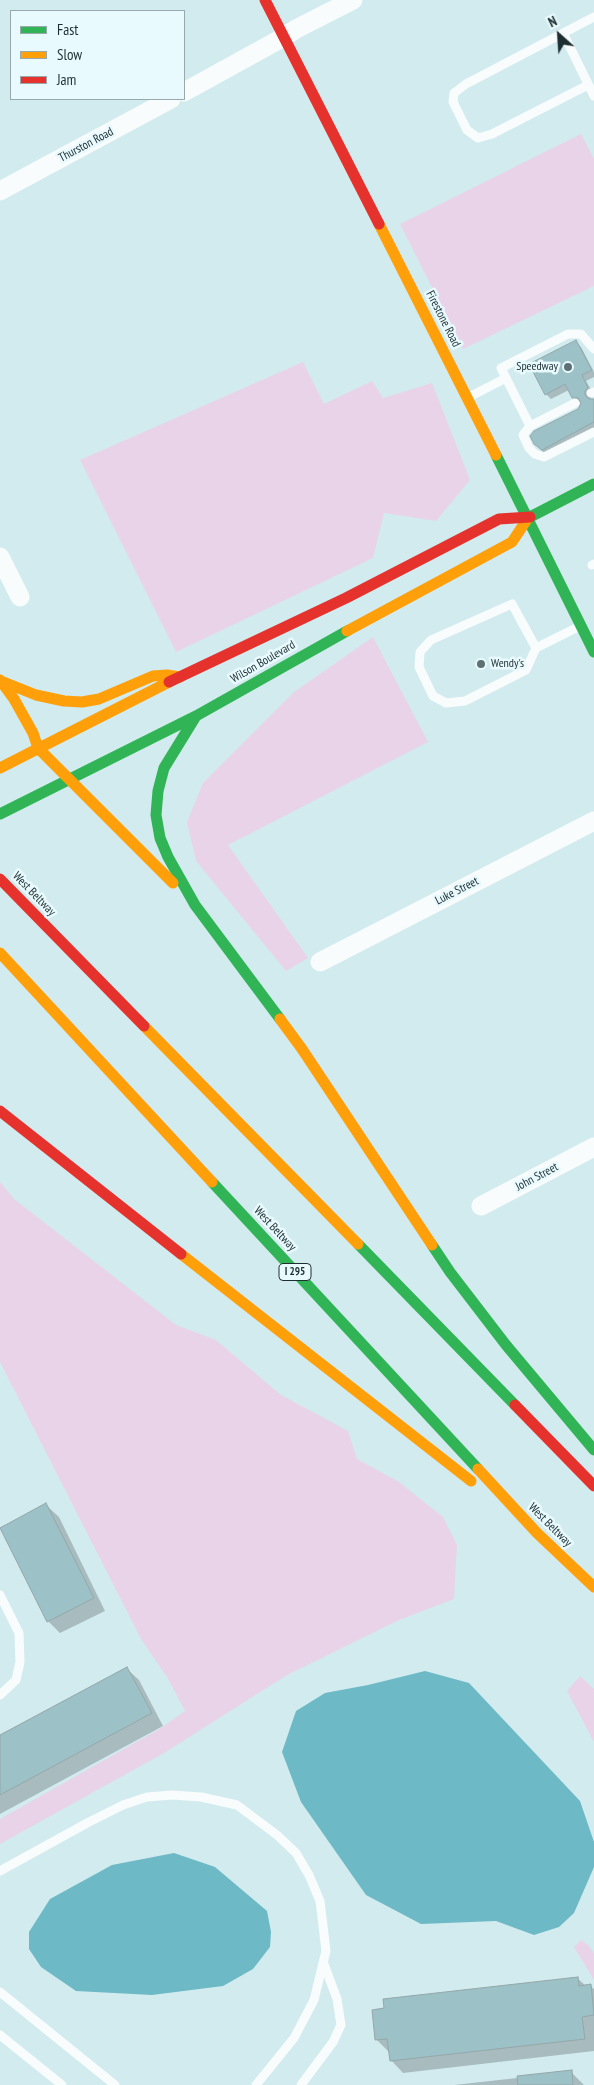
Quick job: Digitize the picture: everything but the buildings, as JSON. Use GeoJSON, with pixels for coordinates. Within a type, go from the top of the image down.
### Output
{"type":"FeatureCollection","features":[{"type":"Feature","properties":{"kind":"main road","name":"Firestone Road"},"geometry":{"type":"LineString","coordinates":[[265,0],[468,398],[594,652]]}},
{"type":"Feature","properties":{"kind":"main road","name":"Wilson Boulevard"},"geometry":{"type":"LineString","coordinates":[[0,768],[180,677],[346,598],[499,519],[528,518],[594,484]]}},
{"type":"Feature","properties":{"kind":"main road","name":"Wilson Boulevard"},"geometry":{"type":"LineString","coordinates":[[0,814],[196,716],[407,597],[512,542],[528,518]]}},
{"type":"Feature","properties":{"kind":"main road"},"geometry":{"type":"LineString","coordinates":[[0,680],[36,695],[64,701],[82,702],[99,699],[153,676],[167,675],[180,677]]}},
{"type":"Feature","properties":{"kind":"main road"},"geometry":{"type":"LineString","coordinates":[[0,680],[14,699],[33,733],[38,748],[195,905]]}},
{"type":"Feature","properties":{"kind":"main road"},"geometry":{"type":"LineString","coordinates":[[196,716],[164,768],[158,791],[156,815],[160,838],[168,857],[195,905],[302,1049],[450,1272],[506,1345],[594,1450]]}},
{"type":"Feature","properties":{"kind":"main road","name":"West Beltway"},"geometry":{"type":"LineString","coordinates":[[0,880],[594,1486]]}},
{"type":"Feature","properties":{"kind":"main road","name":"West Beltway"},"geometry":{"type":"LineString","coordinates":[[0,953],[537,1532],[594,1587]]}},
{"type":"Feature","properties":{"kind":"main road"},"geometry":{"type":"LineString","coordinates":[[0,1111],[537,1532]]}},
{"type":"Feature","properties":{"kind":"street"},"geometry":{"type":"LineString","coordinates":[[185,91],[296,29],[353,0]]}},
{"type":"Feature","properties":{"kind":"street","name":"Thurston Road"},"geometry":{"type":"LineString","coordinates":[[0,192],[169,100]]}},
{"type":"Feature","properties":{"kind":"street"},"geometry":{"type":"LineString","coordinates":[[0,557],[20,597]]}},
{"type":"Feature","properties":{"kind":"street","name":"Luke Street"},"geometry":{"type":"LineString","coordinates":[[320,962],[594,821]]}},
{"type":"Feature","properties":{"kind":"street","name":"John Street"},"geometry":{"type":"LineString","coordinates":[[481,1206],[594,1147]]}},
{"type":"Feature","properties":{"kind":"lane"},"geometry":{"type":"LineString","coordinates":[[588,84],[492,134],[478,138],[467,130],[453,102],[454,93],[466,84],[594,17]]}},
{"type":"Feature","properties":{"kind":"lane"},"geometry":{"type":"LineString","coordinates":[[563,33],[594,96]]}},
{"type":"Feature","properties":{"kind":"lane"},"geometry":{"type":"LineString","coordinates":[[534,425],[501,368],[568,334],[581,334],[594,348]]}},
{"type":"Feature","properties":{"kind":"lane"},"geometry":{"type":"LineString","coordinates":[[468,398],[506,378]]}},
{"type":"Feature","properties":{"kind":"lane"},"geometry":{"type":"LineString","coordinates":[[571,406],[553,417],[534,425],[523,435],[528,448],[535,454],[544,457],[549,450],[583,433],[594,432]]}},
{"type":"Feature","properties":{"kind":"lane"},"geometry":{"type":"LineString","coordinates":[[536,648],[512,604],[431,640],[420,652],[419,667],[433,696],[446,702],[465,701],[526,670],[536,648],[581,626]]}},
{"type":"Feature","properties":{"kind":"lane"},"geometry":{"type":"LineString","coordinates":[[0,1595],[19,1633],[20,1662],[16,1680],[0,1695]]}},
{"type":"Feature","properties":{"kind":"lane"},"geometry":{"type":"LineString","coordinates":[[0,1871],[89,1822],[147,1797],[172,1795],[201,1797],[236,1805],[277,1835],[296,1853],[309,1875],[320,1901],[326,1951],[314,2000],[294,2038],[256,2085]]}},
{"type":"Feature","properties":{"kind":"lane"},"geometry":{"type":"LineString","coordinates":[[301,2085],[333,2042],[341,2025],[337,1999],[324,1964]]}},
{"type":"Feature","properties":{"kind":"lane"},"geometry":{"type":"LineString","coordinates":[[0,1992],[115,2085]]}},
{"type":"Feature","properties":{"kind":"lane"},"geometry":{"type":"LineString","coordinates":[[0,2035],[62,2085]]}},
{"type":"Feature","properties":{"kind":"shaded area"},"geometry":{"type":"Polygon","coordinates":[[[581,134],[594,159],[594,286],[463,349],[400,224],[581,134]]]}},
{"type":"Feature","properties":{"kind":"shaded area"},"geometry":{"type":"Polygon","coordinates":[[[303,362],[324,404],[372,381],[383,398],[432,383],[470,480],[436,521],[384,513],[373,558],[176,652],[80,460],[303,362]]]}},
{"type":"Feature","properties":{"kind":"shaded area"},"geometry":{"type":"Polygon","coordinates":[[[373,637],[428,742],[228,845],[308,958],[286,971],[196,861],[187,822],[203,783],[294,692],[373,637]]]}},
{"type":"Feature","properties":{"kind":"shaded area"},"geometry":{"type":"Polygon","coordinates":[[[0,1182],[14,1199],[176,1325],[216,1340],[281,1395],[348,1431],[357,1459],[399,1482],[443,1517],[457,1545],[454,1599],[399,1620],[287,1675],[164,1753],[0,1844],[0,1819],[161,1728],[185,1711],[167,1677],[141,1639],[0,1362],[0,1182]]]}},
{"type":"Feature","properties":{"kind":"shaded area"},"geometry":{"type":"Polygon","coordinates":[[[580,1676],[594,1689],[594,1742],[567,1691],[580,1676]]]}},
{"type":"Feature","properties":{"kind":"shaded area"},"geometry":{"type":"Polygon","coordinates":[[[581,1940],[594,1953],[594,1980],[574,1947],[581,1940]]]}},
{"type":"Feature","properties":{"kind":"water"},"geometry":{"type":"Polygon","coordinates":[[[425,1671],[469,1683],[580,1801],[594,1842],[594,1867],[574,1913],[559,1927],[534,1935],[496,1921],[421,1924],[366,1895],[301,1802],[282,1752],[296,1711],[325,1693],[425,1671]]]}},
{"type":"Feature","properties":{"kind":"water"},"geometry":{"type":"Polygon","coordinates":[[[174,1853],[215,1867],[267,1911],[271,1932],[270,1947],[253,1969],[223,1986],[152,1995],[76,1991],[41,1967],[29,1949],[29,1932],[50,1899],[112,1865],[174,1853]]]}},
{"type":"Feature","properties":{"kind":"traffic: fast"},"geometry":{"type":"LineString","coordinates":[[496,455],[594,652]]}},
{"type":"Feature","properties":{"kind":"traffic: fast"},"geometry":{"type":"LineString","coordinates":[[530,517],[594,484]]}},
{"type":"Feature","properties":{"kind":"traffic: fast"},"geometry":{"type":"LineString","coordinates":[[0,814],[196,716],[347,631]]}},
{"type":"Feature","properties":{"kind":"traffic: fast"},"geometry":{"type":"LineString","coordinates":[[196,716],[164,768],[158,791],[156,815],[160,838],[168,857],[195,905],[280,1019]]}},
{"type":"Feature","properties":{"kind":"traffic: fast"},"geometry":{"type":"LineString","coordinates":[[212,1182],[478,1469]]}},
{"type":"Feature","properties":{"kind":"traffic: fast"},"geometry":{"type":"LineString","coordinates":[[358,1244],[515,1405]]}},
{"type":"Feature","properties":{"kind":"traffic: fast"},"geometry":{"type":"LineString","coordinates":[[432,1245],[450,1272],[506,1345],[594,1450]]}},
{"type":"Feature","properties":{"kind":"traffic: slow"},"geometry":{"type":"LineString","coordinates":[[379,224],[496,455]]}},
{"type":"Feature","properties":{"kind":"traffic: slow"},"geometry":{"type":"LineString","coordinates":[[347,631],[512,542],[528,518]]}},
{"type":"Feature","properties":{"kind":"traffic: slow"},"geometry":{"type":"LineString","coordinates":[[1,681],[36,695],[64,701],[82,702],[99,699],[153,676],[167,675],[180,677]]}},
{"type":"Feature","properties":{"kind":"traffic: slow"},"geometry":{"type":"LineString","coordinates":[[0,680],[14,699],[33,733],[38,748],[173,883]]}},
{"type":"Feature","properties":{"kind":"traffic: slow"},"geometry":{"type":"LineString","coordinates":[[0,768],[169,682]]}},
{"type":"Feature","properties":{"kind":"traffic: slow"},"geometry":{"type":"LineString","coordinates":[[0,953],[212,1182]]}},
{"type":"Feature","properties":{"kind":"traffic: slow"},"geometry":{"type":"LineString","coordinates":[[280,1019],[302,1049],[432,1245]]}},
{"type":"Feature","properties":{"kind":"traffic: slow"},"geometry":{"type":"LineString","coordinates":[[144,1026],[358,1244]]}},
{"type":"Feature","properties":{"kind":"traffic: slow"},"geometry":{"type":"LineString","coordinates":[[181,1254],[471,1481]]}},
{"type":"Feature","properties":{"kind":"traffic: slow"},"geometry":{"type":"LineString","coordinates":[[478,1469],[537,1533],[594,1587]]}},
{"type":"Feature","properties":{"kind":"traffic: jam"},"geometry":{"type":"LineString","coordinates":[[265,0],[379,224]]}},
{"type":"Feature","properties":{"kind":"traffic: jam"},"geometry":{"type":"LineString","coordinates":[[169,682],[346,598],[499,519],[530,517]]}},
{"type":"Feature","properties":{"kind":"traffic: jam"},"geometry":{"type":"LineString","coordinates":[[0,879],[144,1026]]}},
{"type":"Feature","properties":{"kind":"traffic: jam"},"geometry":{"type":"LineString","coordinates":[[0,1111],[181,1254]]}},
{"type":"Feature","properties":{"kind":"traffic: jam"},"geometry":{"type":"LineString","coordinates":[[515,1405],[594,1486]]}},
{"type":"Feature","properties":{"kind":"place","name":"Speedway"},"geometry":{"type":"Point","coordinates":[568,367]}},
{"type":"Feature","properties":{"kind":"place","name":"Wendy's"},"geometry":{"type":"Point","coordinates":[481,664]}}]}
